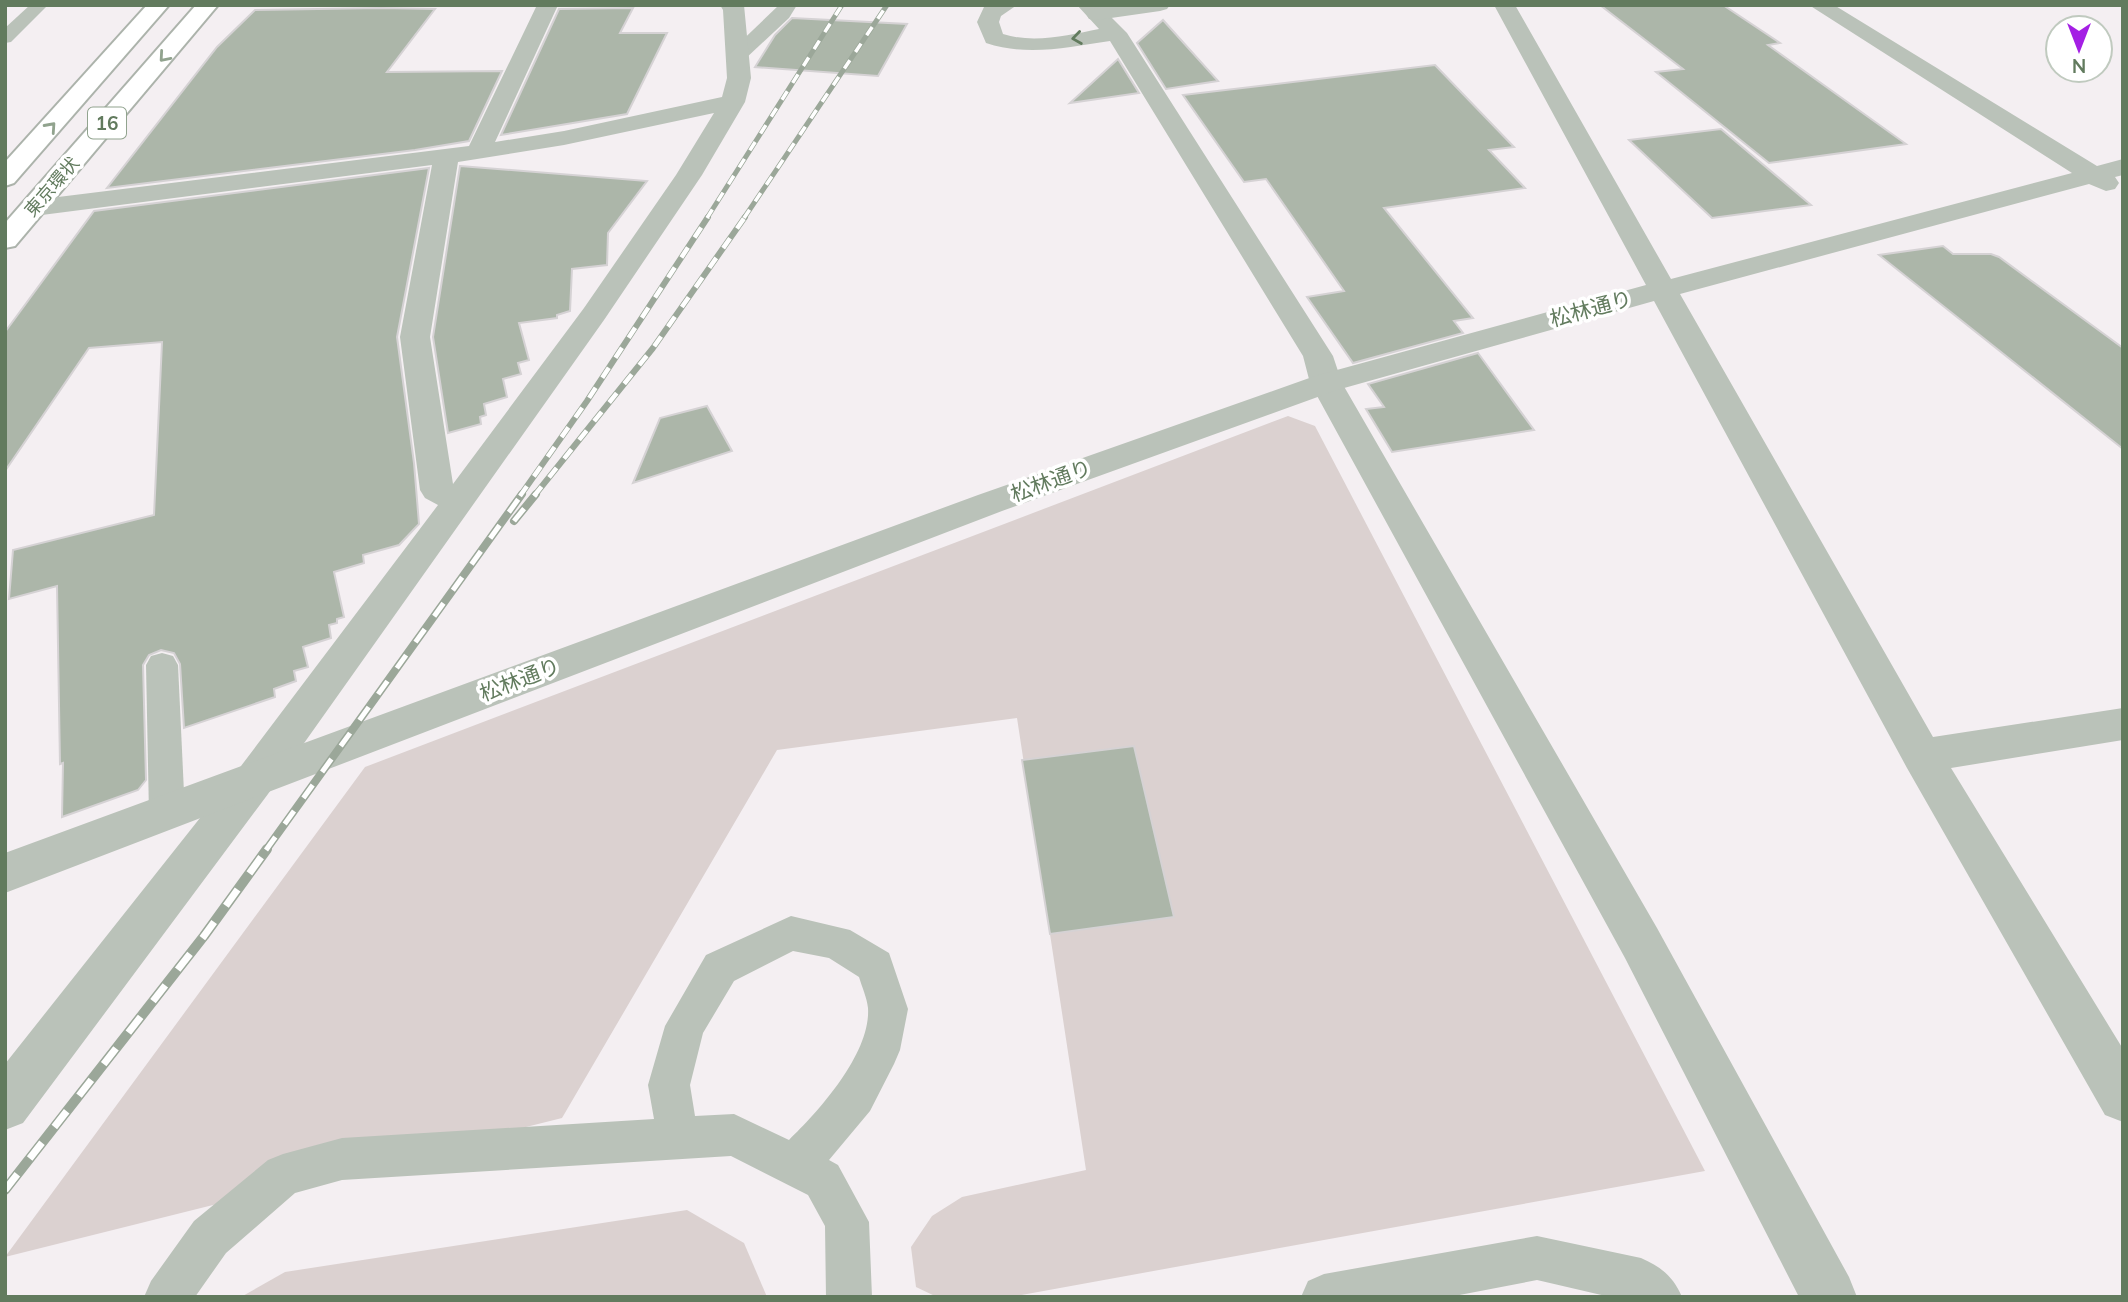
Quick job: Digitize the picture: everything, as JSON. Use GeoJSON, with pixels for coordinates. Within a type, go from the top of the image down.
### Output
{"type":"FeatureCollection","features":[{"type":"Feature","properties":{"kind":"highway","name":"東京環状"},"geometry":{"type":"LineString","coordinates":[[5,177],[159,5]]}},
{"type":"Feature","properties":{"kind":"highway","name":"東京環状"},"geometry":{"type":"LineString","coordinates":[[5,240],[208,5]]}},
{"type":"Feature","properties":{"kind":"street"},"geometry":{"type":"LineString","coordinates":[[478,152],[548,5]]}},
{"type":"Feature","properties":{"kind":"street"},"geometry":{"type":"LineString","coordinates":[[5,1105],[253,782],[459,502],[689,175],[733,102],[739,78],[733,5],[730,5]]}},
{"type":"Feature","properties":{"kind":"street"},"geometry":{"type":"LineString","coordinates":[[1007,5],[992,12],[988,22],[994,37],[1006,43],[1038,44],[1116,33]]}},
{"type":"Feature","properties":{"kind":"street"},"geometry":{"type":"LineString","coordinates":[[1092,10],[1160,5]]}},
{"type":"Feature","properties":{"kind":"street"},"geometry":{"type":"LineString","coordinates":[[1504,5],[1922,756],[2123,1097]]}},
{"type":"Feature","properties":{"kind":"street"},"geometry":{"type":"LineString","coordinates":[[1819,5],[2123,194]]}},
{"type":"Feature","properties":{"kind":"street"},"geometry":{"type":"LineString","coordinates":[[1092,10],[1116,33],[1318,356],[1326,383],[1641,943],[1829,1297]]}},
{"type":"Feature","properties":{"kind":"street"},"geometry":{"type":"LineString","coordinates":[[34,208],[446,157],[564,138],[733,102]]}},
{"type":"Feature","properties":{"kind":"street"},"geometry":{"type":"LineString","coordinates":[[446,157],[415,337],[437,490],[459,502]]}},
{"type":"Feature","properties":{"kind":"street","name":"松林通り"},"geometry":{"type":"LineString","coordinates":[[5,873],[977,508],[1326,383],[1661,290],[2123,167]]}},
{"type":"Feature","properties":{"kind":"street"},"geometry":{"type":"LineString","coordinates":[[1922,756],[2123,724]]}},
{"type":"Feature","properties":{"kind":"lane"},"geometry":{"type":"LineString","coordinates":[[5,38],[40,5]]}},
{"type":"Feature","properties":{"kind":"lane"},"geometry":{"type":"LineString","coordinates":[[738,55],[783,14],[788,5]]}},
{"type":"Feature","properties":{"kind":"lane"},"geometry":{"type":"LineString","coordinates":[[162,665],[167,814]]}},
{"type":"Feature","properties":{"kind":"lane"},"geometry":{"type":"LineString","coordinates":[[677,1139],[670,1085],[685,1026],[720,968],[791,933],[837,942],[875,966],[888,1009],[880,1050],[855,1096],[830,1129],[794,1166]]}},
{"type":"Feature","properties":{"kind":"lane"},"geometry":{"type":"LineString","coordinates":[[167,1297],[210,1237],[283,1175],[342,1159],[734,1135],[823,1180],[847,1222],[849,1297]]}},
{"type":"Feature","properties":{"kind":"lane"},"geometry":{"type":"LineString","coordinates":[[1324,1297],[1538,1258],[1641,1281],[1659,1297]]}},
{"type":"Feature","properties":{"kind":"shaded area"},"geometry":{"type":"Polygon","coordinates":[[[1288,416],[1315,426],[1705,1171],[1010,1297],[937,1297],[916,1287],[911,1247],[932,1216],[962,1197],[1086,1170],[1017,718],[777,750],[562,1118],[5,1257],[365,767],[1288,416]]]}},
{"type":"Feature","properties":{"kind":"shaded area"},"geometry":{"type":"Polygon","coordinates":[[[687,1210],[744,1243],[767,1297],[241,1297],[285,1272],[687,1210]]]}},
{"type":"Feature","properties":{"kind":"building"},"geometry":{"type":"Polygon","coordinates":[[[1600,5],[1723,5],[1780,43],[1768,45],[1906,144],[1769,163],[1656,72],[1683,69],[1600,5]]]}},
{"type":"Feature","properties":{"kind":"building"},"geometry":{"type":"Polygon","coordinates":[[[633,8],[620,33],[667,33],[627,114],[501,135],[559,9],[633,8]]]}},
{"type":"Feature","properties":{"kind":"building"},"geometry":{"type":"Polygon","coordinates":[[[435,9],[387,72],[502,71],[469,141],[107,188],[217,47],[255,10],[435,9]]]}},
{"type":"Feature","properties":{"kind":"building"},"geometry":{"type":"Polygon","coordinates":[[[792,18],[907,24],[878,76],[755,67],[775,35],[792,18]]]}},
{"type":"Feature","properties":{"kind":"building"},"geometry":{"type":"Polygon","coordinates":[[[1163,20],[1218,81],[1166,89],[1137,43],[1163,20]]]}},
{"type":"Feature","properties":{"kind":"building"},"geometry":{"type":"Polygon","coordinates":[[[1118,59],[1139,93],[1070,103],[1118,59]]]}},
{"type":"Feature","properties":{"kind":"building"},"geometry":{"type":"Polygon","coordinates":[[[1435,65],[1514,147],[1489,150],[1525,188],[1384,208],[1473,318],[1454,321],[1463,333],[1353,363],[1307,297],[1344,291],[1266,179],[1244,182],[1183,95],[1435,65]]]}},
{"type":"Feature","properties":{"kind":"building"},"geometry":{"type":"Polygon","coordinates":[[[1721,129],[1811,205],[1712,218],[1629,140],[1721,129]]]}},
{"type":"Feature","properties":{"kind":"building"},"geometry":{"type":"Polygon","coordinates":[[[460,166],[647,181],[608,233],[607,265],[572,269],[570,311],[557,315],[557,318],[519,323],[529,360],[518,363],[521,374],[503,379],[507,397],[484,404],[486,415],[480,417],[481,424],[448,433],[433,337],[460,166]]]}},
{"type":"Feature","properties":{"kind":"building"},"geometry":{"type":"Polygon","coordinates":[[[429,168],[397,337],[414,463],[419,524],[399,545],[363,555],[364,563],[334,572],[344,617],[329,625],[331,638],[303,647],[308,667],[294,671],[296,681],[274,689],[275,697],[184,728],[180,664],[174,653],[161,650],[149,655],[143,665],[146,780],[138,790],[62,817],[63,763],[60,764],[57,586],[9,599],[13,550],[154,515],[162,342],[89,348],[5,471],[5,332],[94,211],[429,168]]]}},
{"type":"Feature","properties":{"kind":"building"},"geometry":{"type":"Polygon","coordinates":[[[1943,246],[1953,254],[1991,254],[1999,257],[2123,348],[2123,449],[1879,255],[1943,246]]]}},
{"type":"Feature","properties":{"kind":"building"},"geometry":{"type":"Polygon","coordinates":[[[1478,353],[1534,430],[1392,452],[1366,409],[1384,407],[1368,384],[1478,353]]]}},
{"type":"Feature","properties":{"kind":"building"},"geometry":{"type":"Polygon","coordinates":[[[707,406],[732,451],[633,483],[660,418],[707,406]]]}},
{"type":"Feature","properties":{"kind":"building"},"geometry":{"type":"Polygon","coordinates":[[[1134,746],[1174,917],[1050,934],[1022,760],[1134,746]]]}},
{"type":"Feature","properties":{"kind":"railway"},"geometry":{"type":"LineString","coordinates":[[707,218],[842,5]]}},
{"type":"Feature","properties":{"kind":"railway"},"geometry":{"type":"LineString","coordinates":[[744,218],[887,5]]}},
{"type":"Feature","properties":{"kind":"railway"},"geometry":{"type":"LineString","coordinates":[[520,496],[587,401],[708,217]]}},
{"type":"Feature","properties":{"kind":"railway"},"geometry":{"type":"LineString","coordinates":[[534,496],[653,348],[745,217]]}},
{"type":"Feature","properties":{"kind":"railway"},"geometry":{"type":"LineString","coordinates":[[266,850],[522,494]]}},
{"type":"Feature","properties":{"kind":"railway"},"geometry":{"type":"LineString","coordinates":[[514,521],[536,494]]}},
{"type":"Feature","properties":{"kind":"railway"},"geometry":{"type":"LineString","coordinates":[[5,1190],[204,936],[267,849]]}}]}
